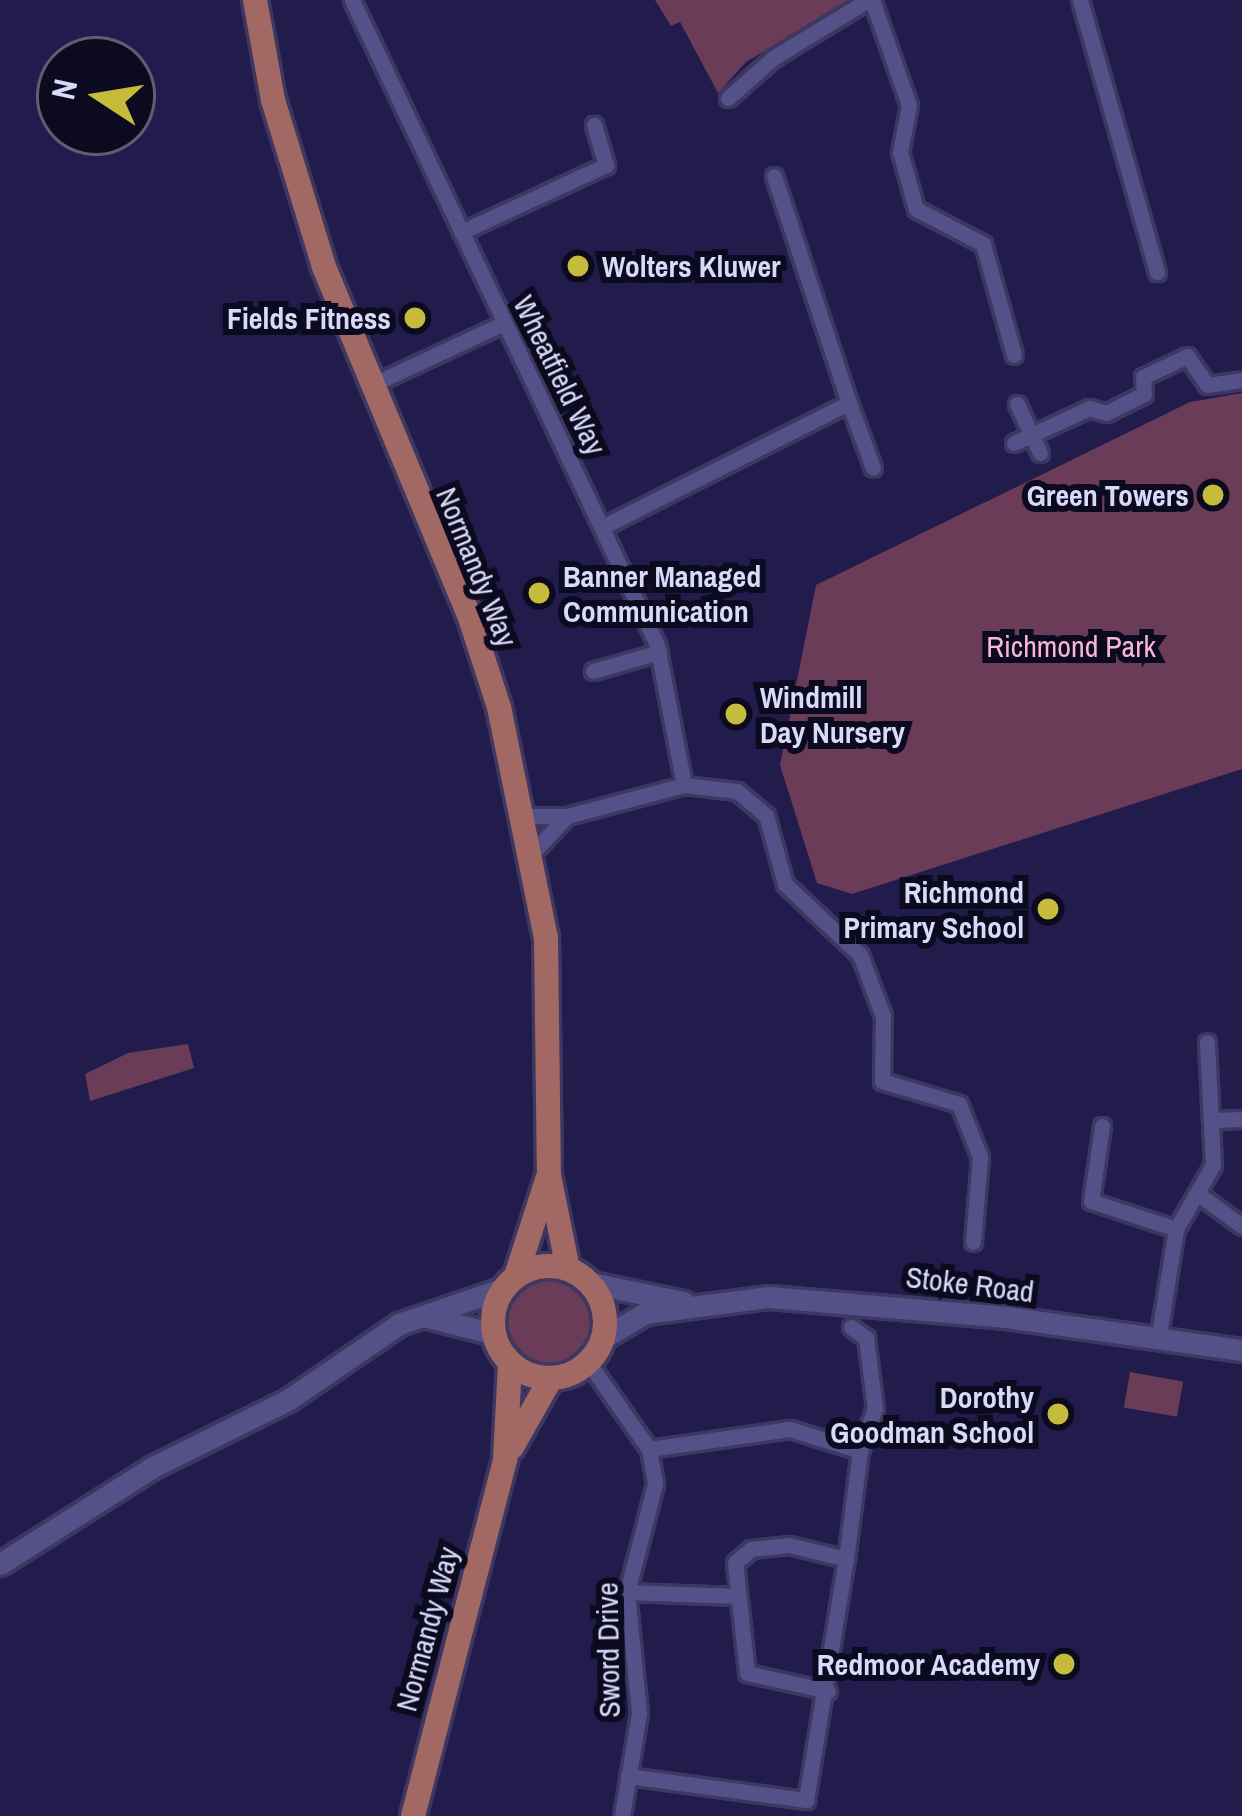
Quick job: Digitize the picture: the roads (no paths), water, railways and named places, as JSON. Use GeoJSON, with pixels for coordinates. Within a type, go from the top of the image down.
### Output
{"type":"FeatureCollection","features":[{"type":"Feature","properties":{"kind":"main road","name":"Normandy Way"},"geometry":{"type":"LineString","coordinates":[[255,0],[297,185],[370,386],[471,621],[524,816],[548,960],[549,1175],[568,1269]]}},
{"type":"Feature","properties":{"kind":"main road","name":"Normandy Way"},"geometry":{"type":"LineString","coordinates":[[510,1282],[549,1175]]}},
{"type":"Feature","properties":{"kind":"main road"},"geometry":{"type":"LineString","coordinates":[[568,1269],[590,1283],[605,1315],[603,1338],[588,1362],[551,1378],[510,1363],[494,1334],[510,1282],[568,1269]]}},
{"type":"Feature","properties":{"kind":"main road","name":"Normandy Way"},"geometry":{"type":"LineString","coordinates":[[413,1816],[505,1460],[510,1363]]}},
{"type":"Feature","properties":{"kind":"main road","name":"Normandy Way"},"geometry":{"type":"LineString","coordinates":[[505,1460],[551,1378]]}},
{"type":"Feature","properties":{"kind":"street","name":"Wheatfield Way"},"geometry":{"type":"LineString","coordinates":[[352,0],[604,526],[659,652],[684,785]]}},
{"type":"Feature","properties":{"kind":"street"},"geometry":{"type":"LineString","coordinates":[[728,98],[773,58],[870,0],[909,105],[900,152],[916,209],[982,244],[1014,356]]}},
{"type":"Feature","properties":{"kind":"street"},"geometry":{"type":"LineString","coordinates":[[1080,0],[1156,272]]}},
{"type":"Feature","properties":{"kind":"street"},"geometry":{"type":"LineString","coordinates":[[461,232],[606,165],[594,125]]}},
{"type":"Feature","properties":{"kind":"street"},"geometry":{"type":"LineString","coordinates":[[774,176],[873,468]]}},
{"type":"Feature","properties":{"kind":"street"},"geometry":{"type":"LineString","coordinates":[[370,386],[504,323]]}},
{"type":"Feature","properties":{"kind":"street"},"geometry":{"type":"LineString","coordinates":[[1014,443],[1090,408],[1106,413],[1144,394],[1143,377],[1187,356],[1208,385],[1242,380]]}},
{"type":"Feature","properties":{"kind":"street"},"geometry":{"type":"LineString","coordinates":[[604,526],[850,403]]}},
{"type":"Feature","properties":{"kind":"street"},"geometry":{"type":"LineString","coordinates":[[1017,404],[1040,452]]}},
{"type":"Feature","properties":{"kind":"street"},"geometry":{"type":"LineString","coordinates":[[593,670],[659,652]]}},
{"type":"Feature","properties":{"kind":"street"},"geometry":{"type":"LineString","coordinates":[[524,816],[567,816],[684,785],[737,791],[766,815],[784,884],[860,955],[883,1016],[882,1081],[959,1104],[980,1157],[973,1242]]}},
{"type":"Feature","properties":{"kind":"street"},"geometry":{"type":"LineString","coordinates":[[532,853],[567,816]]}},
{"type":"Feature","properties":{"kind":"street"},"geometry":{"type":"LineString","coordinates":[[1158,1340],[1176,1229],[1213,1165],[1207,1042]]}},
{"type":"Feature","properties":{"kind":"street"},"geometry":{"type":"LineString","coordinates":[[1211,1120],[1242,1119]]}},
{"type":"Feature","properties":{"kind":"street"},"geometry":{"type":"LineString","coordinates":[[1102,1126],[1091,1201],[1176,1229]]}},
{"type":"Feature","properties":{"kind":"street"},"geometry":{"type":"LineString","coordinates":[[1198,1195],[1242,1226]]}},
{"type":"Feature","properties":{"kind":"street"},"geometry":{"type":"LineString","coordinates":[[0,1564],[417,1316],[510,1282]]}},
{"type":"Feature","properties":{"kind":"street","name":"Stoke Road"},"geometry":{"type":"LineString","coordinates":[[590,1283],[689,1304]]}},
{"type":"Feature","properties":{"kind":"street","name":"Stoke Road"},"geometry":{"type":"LineString","coordinates":[[603,1338],[645,1313],[689,1304],[769,1298],[885,1304],[1242,1350]]}},
{"type":"Feature","properties":{"kind":"street"},"geometry":{"type":"LineString","coordinates":[[417,1316],[494,1334]]}},
{"type":"Feature","properties":{"kind":"street"},"geometry":{"type":"LineString","coordinates":[[628,1776],[803,1802],[828,1691],[860,1451],[875,1408],[874,1335],[850,1327]]}},
{"type":"Feature","properties":{"kind":"street"},"geometry":{"type":"LineString","coordinates":[[588,1362],[649,1448],[790,1430],[860,1451]]}},
{"type":"Feature","properties":{"kind":"street","name":"Sword Drive"},"geometry":{"type":"LineString","coordinates":[[622,1816],[639,1696],[627,1592],[656,1484],[649,1448]]}},
{"type":"Feature","properties":{"kind":"street"},"geometry":{"type":"LineString","coordinates":[[828,1691],[750,1676],[738,1596],[741,1552],[789,1545],[846,1559]]}},
{"type":"Feature","properties":{"kind":"street"},"geometry":{"type":"LineString","coordinates":[[627,1592],[738,1596]]}},
{"type":"Feature","properties":{"kind":"place","name":"Wolters Kluwer"},"geometry":{"type":"Point","coordinates":[578,266]}},
{"type":"Feature","properties":{"kind":"place","name":"Fields Fitness"},"geometry":{"type":"Point","coordinates":[415,318]}},
{"type":"Feature","properties":{"kind":"place","name":"Green Towers"},"geometry":{"type":"Point","coordinates":[1213,495]}},
{"type":"Feature","properties":{"kind":"place","name":"Banner Managed Communication"},"geometry":{"type":"Point","coordinates":[539,593]}},
{"type":"Feature","properties":{"kind":"place","name":"Windmill Day Nursery"},"geometry":{"type":"Point","coordinates":[736,714]}},
{"type":"Feature","properties":{"kind":"place","name":"Richmond Primary School"},"geometry":{"type":"Point","coordinates":[1048,909]}},
{"type":"Feature","properties":{"kind":"place","name":"Dorothy Goodman School"},"geometry":{"type":"Point","coordinates":[1058,1414]}},
{"type":"Feature","properties":{"kind":"place","name":"Redmoor Academy"},"geometry":{"type":"Point","coordinates":[1064,1664]}},
{"type":"Feature","properties":{"kind":"park label","name":"Richmond Park"},"geometry":{"type":"Point","coordinates":[1071,646]}}]}
